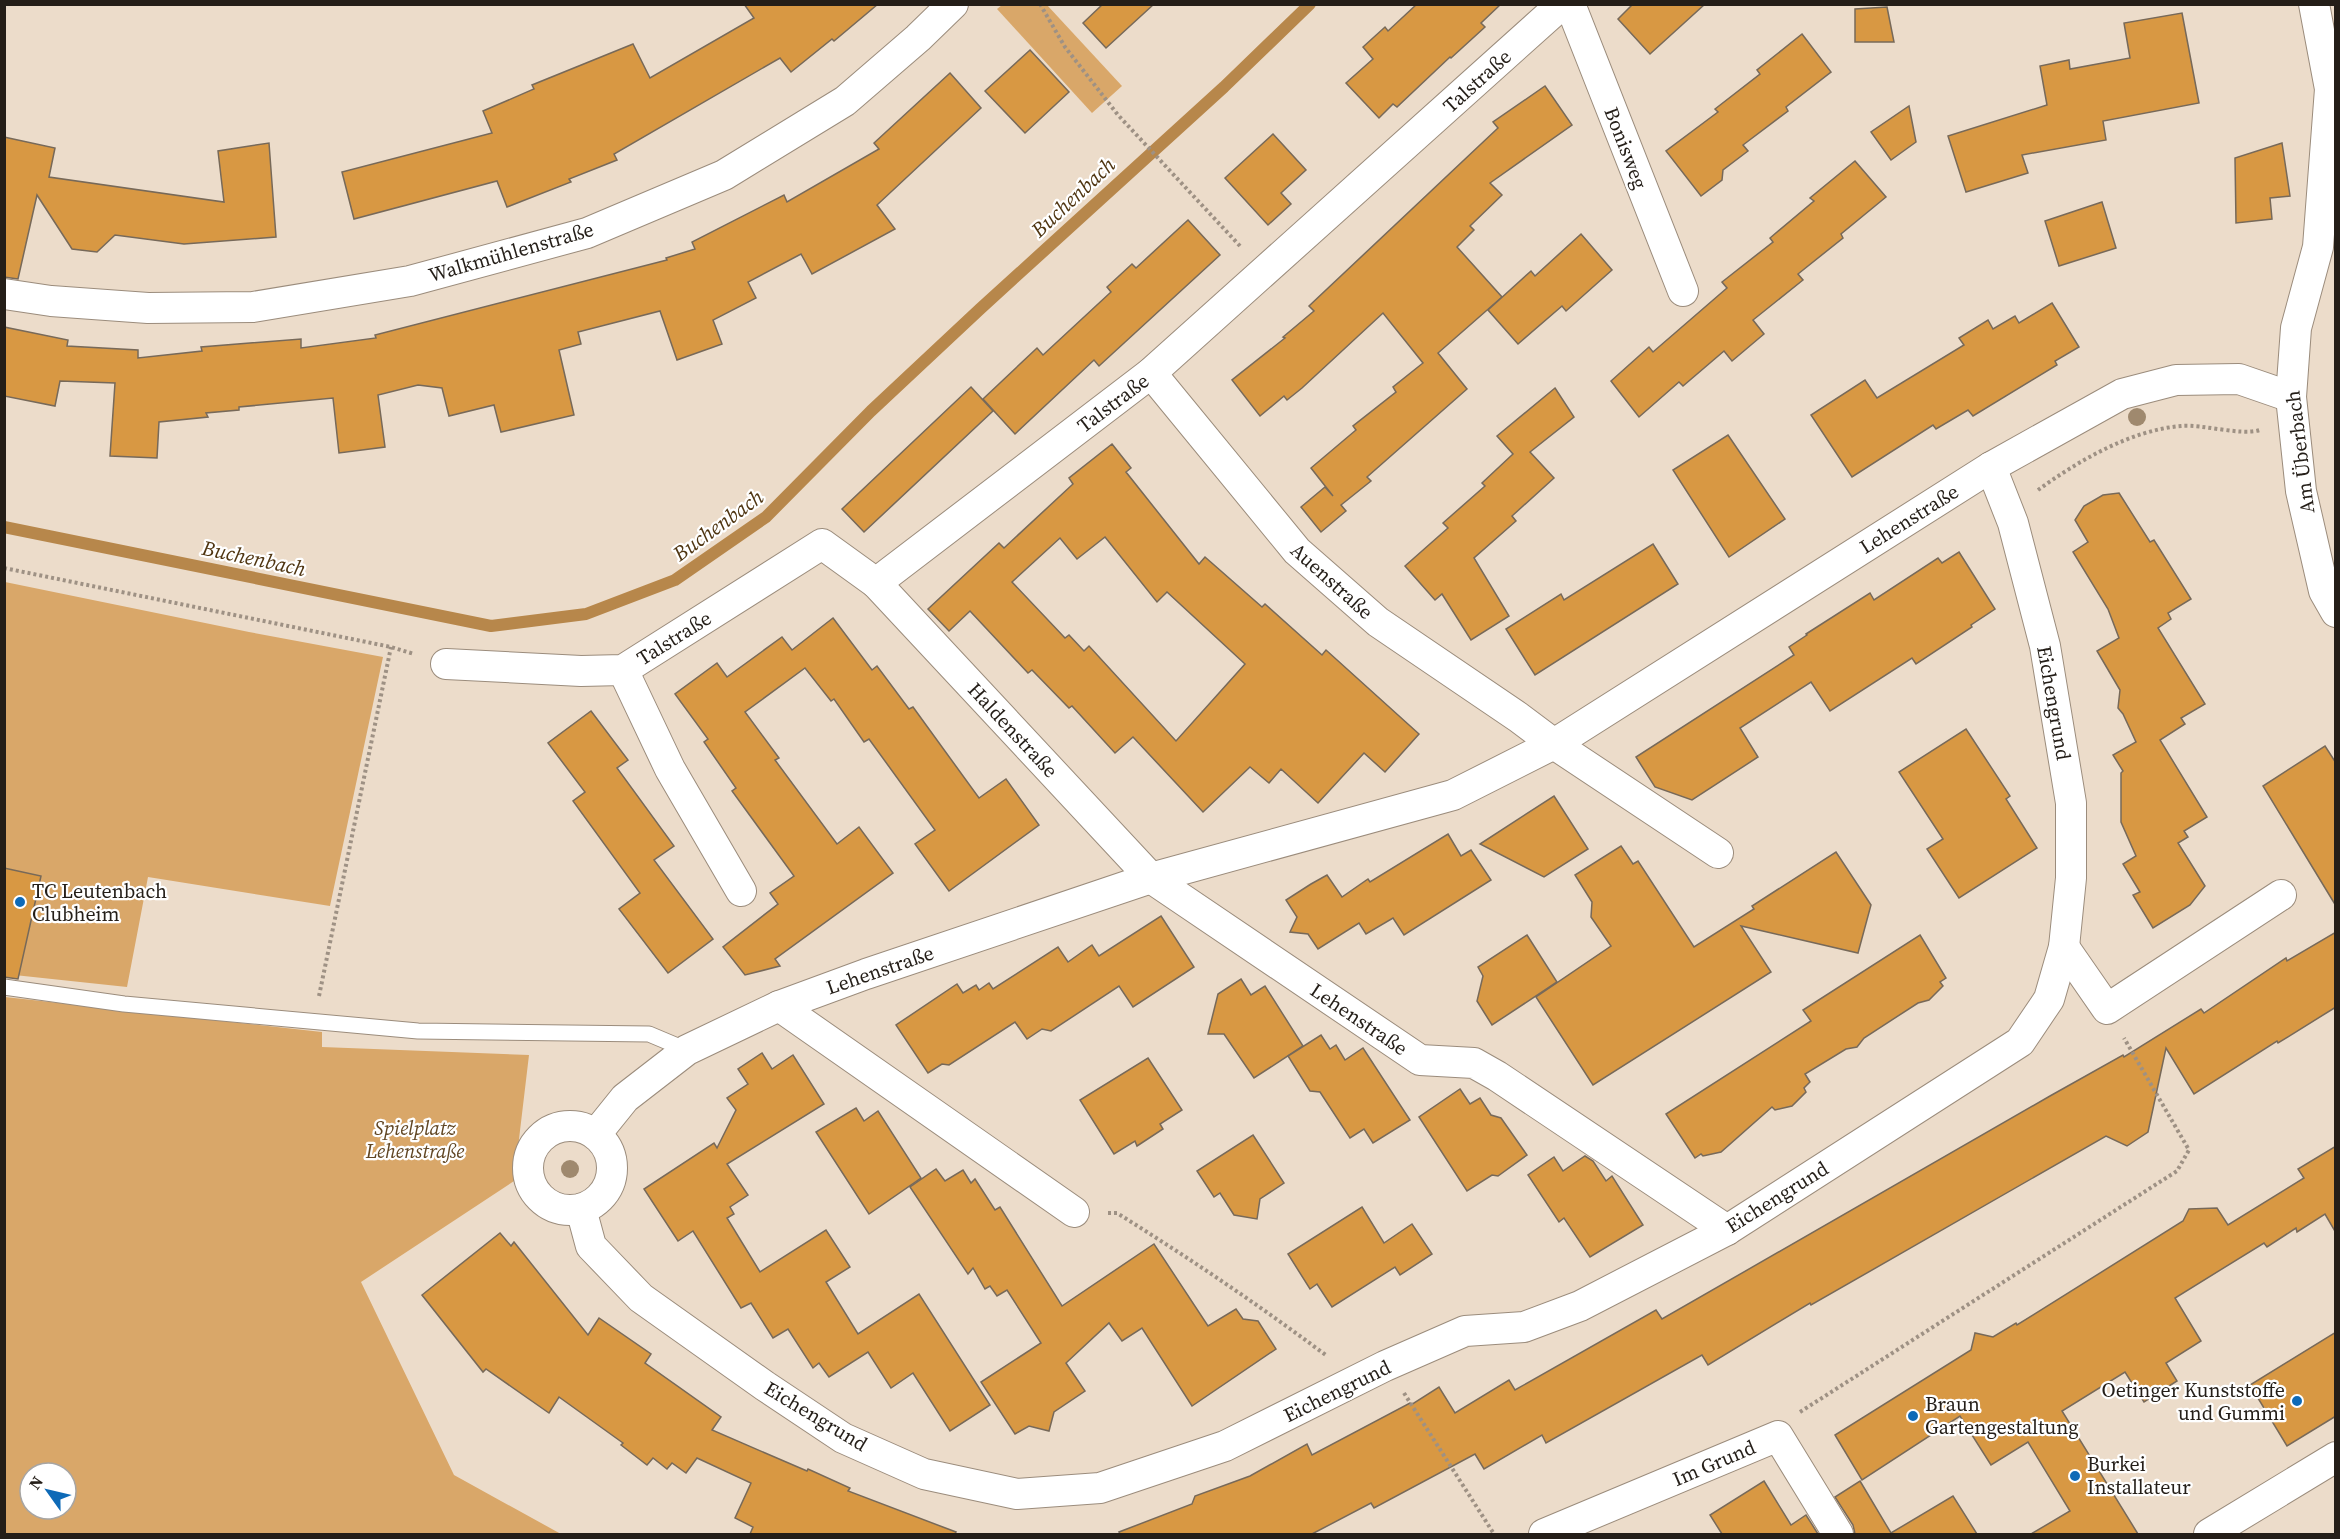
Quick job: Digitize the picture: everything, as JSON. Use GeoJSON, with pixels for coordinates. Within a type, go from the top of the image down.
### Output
{"type":"FeatureCollection","features":[{"type":"Feature","properties":{"kind":"street","name":"Walkmühlenstraße"},"geometry":{"type":"LineString","coordinates":[[4,294],[51,301],[148,308],[253,307],[410,281],[587,233],[724,175],[845,101],[918,38],[952,4]]}},
{"type":"Feature","properties":{"kind":"street","name":"Talstraße"},"geometry":{"type":"LineString","coordinates":[[446,663],[581,671],[623,670],[822,544],[876,583],[1151,373],[1562,4]]}},
{"type":"Feature","properties":{"kind":"street","name":"Bonisweg"},"geometry":{"type":"LineString","coordinates":[[1570,4],[1683,291]]}},
{"type":"Feature","properties":{"kind":"street","name":"Am Überbach"},"geometry":{"type":"LineString","coordinates":[[2314,4],[2333,89],[2318,247],[2296,328],[2290,397],[2301,491],[2332,595]]}},
{"type":"Feature","properties":{"kind":"street","name":"Auenstraße"},"geometry":{"type":"LineString","coordinates":[[1151,373],[1297,551],[1378,622],[1554,744]]}},
{"type":"Feature","properties":{"kind":"street","name":"Lehenstraße"},"geometry":{"type":"LineString","coordinates":[[596,1134],[625,1098],[687,1050],[779,1006],[866,974],[1151,878],[1453,795],[1554,744],[1991,467],[2122,394],[2176,380],[2239,379],[2290,397]]}},
{"type":"Feature","properties":{"kind":"street","name":"Eichengrund"},"geometry":{"type":"LineString","coordinates":[[581,1209],[591,1246],[641,1298],[843,1438],[924,1474],[1017,1494],[1100,1488],[1225,1446],[1385,1366],[1465,1331],[1524,1327],[1580,1306],[1727,1230],[2020,1042],[2049,999],[2064,947],[2071,878],[2071,802],[2045,646],[2013,523],[1991,467]]}},
{"type":"Feature","properties":{"kind":"street","name":"Haldenstraße"},"geometry":{"type":"LineString","coordinates":[[876,583],[1151,878]]}},
{"type":"Feature","properties":{"kind":"street","name":"Talstraße"},"geometry":{"type":"LineString","coordinates":[[623,670],[670,769],[741,891]]}},
{"type":"Feature","properties":{"kind":"street"},"geometry":{"type":"LineString","coordinates":[[1554,744],[1718,853]]}},
{"type":"Feature","properties":{"kind":"street","name":"Lehenstraße"},"geometry":{"type":"LineString","coordinates":[[1151,878],[1420,1060],[1474,1063],[1497,1076],[1727,1230]]}},
{"type":"Feature","properties":{"kind":"street"},"geometry":{"type":"LineString","coordinates":[[2064,947],[2107,1009],[2281,895]]}},
{"type":"Feature","properties":{"kind":"street"},"geometry":{"type":"LineString","coordinates":[[779,1006],[1074,1212]]}},
{"type":"Feature","properties":{"kind":"street"},"geometry":{"type":"LineString","coordinates":[[569,1125],[584,1127],[596,1134],[605,1144],[611,1156],[612,1170],[603,1194],[593,1203],[581,1209],[566,1210],[552,1207],[540,1199],[527,1173],[528,1159],[538,1140],[555,1127],[569,1125]]}},
{"type":"Feature","properties":{"kind":"street","name":"Im Grund"},"geometry":{"type":"LineString","coordinates":[[1544,1534],[1778,1436],[1838,1534]]}},
{"type":"Feature","properties":{"kind":"street"},"geometry":{"type":"LineString","coordinates":[[2209,1534],[2336,1457]]}},
{"type":"Feature","properties":{"kind":"lane"},"geometry":{"type":"LineString","coordinates":[[4,987],[124,1004],[418,1031],[649,1034],[687,1050]]}},
{"type":"Feature","properties":{"kind":"path"},"geometry":{"type":"LineString","coordinates":[[1040,4],[1065,47],[1125,122],[1264,273]]}},
{"type":"Feature","properties":{"kind":"path"},"geometry":{"type":"LineString","coordinates":[[2008,510],[2069,467],[2134,436],[2182,425],[2258,431],[2290,397]]}},
{"type":"Feature","properties":{"kind":"path"},"geometry":{"type":"LineString","coordinates":[[4,568],[391,647],[313,1023]]}},
{"type":"Feature","properties":{"kind":"path"},"geometry":{"type":"LineString","coordinates":[[1778,1436],[1793,1417],[2177,1171],[2189,1150],[2107,1009]]}},
{"type":"Feature","properties":{"kind":"path"},"geometry":{"type":"LineString","coordinates":[[1118,1213],[1278,1319],[1359,1379]]}},
{"type":"Feature","properties":{"kind":"path"},"geometry":{"type":"LineString","coordinates":[[1385,1366],[1494,1534]]}},
{"type":"Feature","properties":{"kind":"green space"},"geometry":{"type":"Polygon","coordinates":[[[1002,5],[1047,5],[1122,86],[1092,113],[997,9],[1002,5]]]}},
{"type":"Feature","properties":{"kind":"green space"},"geometry":{"type":"Polygon","coordinates":[[[5,582],[383,657],[330,906],[148,877],[127,987],[5,974],[5,582]]]}},
{"type":"Feature","properties":{"kind":"green space","name":"Spielplatz Lehenstraße"},"geometry":{"type":"Polygon","coordinates":[[[5,997],[322,1032],[322,1047],[529,1055],[514,1181],[361,1282],[454,1475],[561,1534],[5,1534],[5,997]]]}},
{"type":"Feature","properties":{"kind":"building"},"geometry":{"type":"Polygon","coordinates":[[[744,4],[878,4],[834,41],[832,39],[791,72],[780,58],[614,154],[617,160],[569,179],[571,182],[507,207],[497,181],[354,219],[342,172],[492,133],[483,111],[534,89],[532,85],[633,44],[650,78],[754,18],[744,4]]]}},
{"type":"Feature","properties":{"kind":"building"},"geometry":{"type":"Polygon","coordinates":[[[1103,4],[1154,4],[1106,48],[1083,23],[1103,4]]]}},
{"type":"Feature","properties":{"kind":"building"},"geometry":{"type":"Polygon","coordinates":[[[1417,4],[1501,4],[1481,23],[1485,27],[1397,107],[1393,104],[1379,118],[1346,83],[1373,59],[1363,47],[1385,27],[1388,31],[1417,4]]]}},
{"type":"Feature","properties":{"kind":"building"},"geometry":{"type":"Polygon","coordinates":[[[1633,4],[1705,4],[1650,54],[1618,19],[1633,4]]]}},
{"type":"Feature","properties":{"kind":"building"},"geometry":{"type":"Polygon","coordinates":[[[1887,7],[1894,42],[1855,42],[1855,9],[1887,7]]]}},
{"type":"Feature","properties":{"kind":"building"},"geometry":{"type":"Polygon","coordinates":[[[2182,13],[2199,103],[2103,121],[2106,140],[2022,155],[2028,173],[1966,192],[1948,136],[2047,105],[2040,66],[2069,60],[2070,69],[2130,58],[2124,23],[2182,13]]]}},
{"type":"Feature","properties":{"kind":"building"},"geometry":{"type":"Polygon","coordinates":[[[1802,34],[1831,72],[1786,107],[1788,111],[1743,145],[1748,151],[1723,170],[1722,180],[1701,196],[1666,151],[1718,112],[1715,109],[1760,74],[1757,70],[1802,34]]]}},
{"type":"Feature","properties":{"kind":"building"},"geometry":{"type":"Polygon","coordinates":[[[1030,50],[1069,92],[1025,133],[985,91],[1030,50]]]}},
{"type":"Feature","properties":{"kind":"building"},"geometry":{"type":"Polygon","coordinates":[[[950,73],[981,108],[877,205],[895,229],[812,274],[801,254],[748,282],[756,298],[713,320],[722,344],[677,360],[660,311],[578,332],[581,344],[559,350],[574,415],[501,432],[494,405],[449,416],[442,388],[418,385],[378,395],[385,447],[339,453],[333,398],[239,407],[239,410],[206,413],[208,417],[159,422],[157,458],[110,456],[115,383],[60,381],[55,406],[4,396],[4,327],[68,340],[67,346],[138,350],[138,358],[202,351],[201,347],[301,339],[301,348],[376,338],[375,335],[667,260],[666,258],[695,249],[692,242],[784,195],[787,202],[879,149],[874,143],[950,73]]]}},
{"type":"Feature","properties":{"kind":"building"},"geometry":{"type":"Polygon","coordinates":[[[1545,86],[1572,125],[1490,183],[1502,195],[1470,226],[1474,230],[1457,247],[1502,297],[1438,353],[1467,389],[1367,477],[1371,481],[1341,505],[1346,511],[1321,532],[1301,507],[1325,487],[1333,496],[1311,468],[1356,430],[1353,426],[1396,392],[1393,387],[1423,363],[1383,313],[1302,388],[1287,400],[1284,396],[1260,416],[1232,380],[1285,338],[1283,337],[1314,311],[1309,306],[1498,128],[1493,122],[1545,86]]]}},
{"type":"Feature","properties":{"kind":"building"},"geometry":{"type":"Polygon","coordinates":[[[1909,106],[1916,142],[1891,160],[1871,132],[1909,106]]]}},
{"type":"Feature","properties":{"kind":"building"},"geometry":{"type":"Polygon","coordinates":[[[1273,134],[1306,170],[1281,193],[1291,204],[1268,225],[1225,178],[1273,134]]]}},
{"type":"Feature","properties":{"kind":"building"},"geometry":{"type":"Polygon","coordinates":[[[4,137],[55,148],[49,177],[224,202],[218,151],[269,143],[276,237],[184,244],[115,235],[97,252],[72,249],[37,195],[18,279],[4,277],[4,137]]]}},
{"type":"Feature","properties":{"kind":"building"},"geometry":{"type":"Polygon","coordinates":[[[2282,143],[2290,196],[2270,198],[2272,219],[2236,223],[2235,158],[2282,143]]]}},
{"type":"Feature","properties":{"kind":"building"},"geometry":{"type":"Polygon","coordinates":[[[1855,161],[1886,197],[1841,234],[1843,238],[1798,274],[1803,280],[1753,320],[1764,334],[1732,361],[1724,351],[1683,386],[1679,382],[1639,417],[1611,381],[1649,347],[1653,352],[1727,288],[1722,282],[1773,242],[1770,238],[1814,201],[1810,198],[1855,161]]]}},
{"type":"Feature","properties":{"kind":"building"},"geometry":{"type":"Polygon","coordinates":[[[2102,202],[2116,248],[2059,266],[2045,221],[2102,202]]]}},
{"type":"Feature","properties":{"kind":"building"},"geometry":{"type":"Polygon","coordinates":[[[1188,220],[1220,255],[1099,366],[1094,360],[1015,434],[983,399],[1037,348],[1043,355],[1111,292],[1107,287],[1132,264],[1136,268],[1188,220]]]}},
{"type":"Feature","properties":{"kind":"building"},"geometry":{"type":"Polygon","coordinates":[[[1581,234],[1612,270],[1566,311],[1562,306],[1518,344],[1488,310],[1531,271],[1535,276],[1581,234]]]}},
{"type":"Feature","properties":{"kind":"building"},"geometry":{"type":"Polygon","coordinates":[[[2052,303],[2079,347],[2055,361],[2057,365],[1973,416],[1968,410],[1936,429],[1933,425],[1852,477],[1811,415],[1865,380],[1877,398],[1964,345],[1959,338],[1988,320],[1993,329],[2015,316],[2019,323],[2052,303]]]}},
{"type":"Feature","properties":{"kind":"building"},"geometry":{"type":"Polygon","coordinates":[[[971,387],[993,411],[864,532],[842,509],[971,387]]]}},
{"type":"Feature","properties":{"kind":"building"},"geometry":{"type":"Polygon","coordinates":[[[1555,388],[1574,417],[1530,452],[1554,478],[1512,516],[1516,521],[1474,558],[1509,616],[1471,640],[1442,594],[1435,600],[1405,566],[1448,528],[1443,523],[1485,486],[1482,483],[1513,454],[1497,436],[1555,388]]]}},
{"type":"Feature","properties":{"kind":"building"},"geometry":{"type":"Polygon","coordinates":[[[1728,435],[1785,519],[1729,557],[1673,470],[1728,435]]]}},
{"type":"Feature","properties":{"kind":"building"},"geometry":{"type":"Polygon","coordinates":[[[1112,444],[1131,468],[1126,472],[1199,564],[1205,557],[1262,607],[1265,604],[1322,655],[1326,650],[1419,734],[1385,772],[1364,753],[1318,803],[1281,769],[1269,783],[1250,767],[1203,812],[1133,737],[1115,753],[1072,706],[1069,708],[1032,670],[1028,673],[970,611],[949,631],[928,609],[999,543],[1004,548],[1073,484],[1069,478],[1112,444]],[[1105,537],[1077,559],[1060,538],[1012,582],[1065,638],[1069,635],[1084,651],[1089,646],[1176,741],[1245,664],[1167,592],[1157,602],[1105,537]]]}},
{"type":"Feature","properties":{"kind":"building"},"geometry":{"type":"Polygon","coordinates":[[[2119,493],[2150,542],[2154,540],[2191,599],[2168,613],[2171,619],[2158,628],[2205,704],[2181,718],[2185,724],[2160,740],[2207,817],[2184,831],[2188,837],[2178,843],[2205,886],[2190,905],[2153,928],[2133,895],[2140,892],[2123,864],[2136,856],[2121,822],[2121,773],[2123,771],[2113,755],[2136,742],[2118,708],[2120,690],[2097,651],[2119,638],[2108,609],[2073,552],[2088,542],[2075,520],[2084,506],[2103,495],[2119,493]]]}},
{"type":"Feature","properties":{"kind":"building"},"geometry":{"type":"Polygon","coordinates":[[[1653,544],[1678,584],[1535,675],[1506,629],[1561,594],[1564,600],[1653,544]]]}},
{"type":"Feature","properties":{"kind":"building"},"geometry":{"type":"Polygon","coordinates":[[[1959,552],[1995,609],[1971,625],[1972,627],[1916,664],[1912,658],[1830,711],[1811,682],[1740,728],[1758,757],[1692,800],[1655,787],[1636,757],[1794,655],[1789,647],[1870,593],[1874,600],[1938,558],[1942,563],[1959,552]]]}},
{"type":"Feature","properties":{"kind":"building"},"geometry":{"type":"Polygon","coordinates":[[[833,618],[872,670],[877,666],[909,709],[913,707],[979,798],[1006,779],[1039,825],[949,891],[915,844],[935,830],[869,739],[864,742],[834,699],[831,701],[805,668],[745,712],[779,758],[775,760],[837,844],[859,827],[893,873],[775,959],[780,966],[745,975],[723,947],[778,904],[770,893],[794,876],[732,791],[736,788],[704,742],[708,739],[675,694],[717,663],[727,677],[782,637],[792,650],[833,618]]]}},
{"type":"Feature","properties":{"kind":"building"},"geometry":{"type":"Polygon","coordinates":[[[591,711],[628,760],[617,768],[674,846],[654,860],[713,939],[668,973],[619,909],[640,893],[573,801],[585,792],[548,743],[591,711]]]}},
{"type":"Feature","properties":{"kind":"building"},"geometry":{"type":"Polygon","coordinates":[[[1966,729],[2010,796],[2006,799],[2037,848],[1959,898],[1927,849],[1943,839],[1899,772],[1966,729]]]}},
{"type":"Feature","properties":{"kind":"building"},"geometry":{"type":"Polygon","coordinates":[[[2325,746],[2336,763],[2336,906],[2263,786],[2325,746]]]}},
{"type":"Feature","properties":{"kind":"building"},"geometry":{"type":"Polygon","coordinates":[[[1554,796],[1588,849],[1544,877],[1480,844],[1554,796]]]}},
{"type":"Feature","properties":{"kind":"building"},"geometry":{"type":"Polygon","coordinates":[[[1448,834],[1461,856],[1471,850],[1491,880],[1404,935],[1393,918],[1366,934],[1359,923],[1318,949],[1308,934],[1290,932],[1297,917],[1286,900],[1311,884],[1327,875],[1342,897],[1368,879],[1370,882],[1448,834]]]}},
{"type":"Feature","properties":{"kind":"building"},"geometry":{"type":"Polygon","coordinates":[[[1621,846],[1633,864],[1638,861],[1694,947],[1754,909],[1752,906],[1836,852],[1871,905],[1858,953],[1741,926],[1771,972],[1593,1085],[1536,997],[1611,946],[1591,917],[1592,902],[1575,875],[1621,846]]]}},
{"type":"Feature","properties":{"kind":"building","name":"TC Leutenbach Clubheim"},"geometry":{"type":"Polygon","coordinates":[[[4,868],[41,876],[18,979],[4,977],[4,868]]]}},
{"type":"Feature","properties":{"kind":"building"},"geometry":{"type":"Polygon","coordinates":[[[1161,916],[1194,967],[1133,1007],[1119,986],[1051,1031],[1042,1029],[1027,1039],[1015,1022],[949,1065],[942,1064],[928,1073],[896,1025],[957,984],[963,993],[976,985],[979,990],[989,983],[993,989],[1058,947],[1068,962],[1092,945],[1099,956],[1161,916]]]}},
{"type":"Feature","properties":{"kind":"building"},"geometry":{"type":"Polygon","coordinates":[[[2336,932],[2336,1007],[2278,1043],[2277,1041],[2194,1094],[2166,1048],[2148,1132],[2127,1146],[2106,1136],[1811,1305],[1810,1303],[1708,1365],[1702,1355],[1546,1443],[1542,1435],[1484,1469],[1475,1454],[1374,1508],[1371,1503],[1312,1534],[1120,1534],[1119,1532],[1192,1504],[1195,1496],[1250,1476],[1307,1444],[1312,1455],[1410,1403],[1411,1405],[1439,1387],[1455,1413],[1509,1380],[1515,1390],[1656,1310],[1662,1319],[2050,1096],[2123,1055],[2124,1057],[2201,1009],[2204,1013],[2286,958],[2287,961],[2336,932]]]}},
{"type":"Feature","properties":{"kind":"building"},"geometry":{"type":"Polygon","coordinates":[[[1527,935],[1557,982],[1492,1025],[1477,1001],[1483,976],[1478,967],[1527,935]]]}},
{"type":"Feature","properties":{"kind":"building"},"geometry":{"type":"Polygon","coordinates":[[[1920,935],[1946,978],[1940,982],[1943,986],[1929,1000],[1918,1003],[1864,1038],[1857,1047],[1846,1049],[1805,1074],[1810,1082],[1804,1088],[1806,1092],[1792,1106],[1775,1110],[1772,1107],[1721,1152],[1703,1156],[1701,1154],[1695,1158],[1666,1114],[1811,1021],[1803,1010],[1920,935]]]}},
{"type":"Feature","properties":{"kind":"building"},"geometry":{"type":"Polygon","coordinates":[[[1241,979],[1251,995],[1265,986],[1303,1046],[1254,1078],[1224,1034],[1208,1034],[1218,994],[1241,979]]]}},
{"type":"Feature","properties":{"kind":"building"},"geometry":{"type":"Polygon","coordinates":[[[1321,1035],[1330,1049],[1336,1045],[1345,1060],[1363,1048],[1410,1120],[1373,1143],[1364,1129],[1350,1138],[1320,1092],[1310,1091],[1288,1056],[1321,1035]]]}},
{"type":"Feature","properties":{"kind":"building"},"geometry":{"type":"Polygon","coordinates":[[[762,1053],[772,1069],[793,1055],[824,1104],[727,1164],[748,1195],[730,1207],[734,1214],[727,1218],[760,1272],[826,1230],[850,1267],[826,1282],[858,1334],[919,1294],[990,1405],[950,1431],[913,1373],[891,1388],[868,1352],[829,1377],[819,1363],[813,1368],[788,1329],[773,1338],[751,1303],[741,1308],[693,1231],[678,1241],[644,1189],[714,1143],[717,1148],[736,1110],[727,1098],[748,1084],[738,1069],[762,1053]]]}},
{"type":"Feature","properties":{"kind":"building"},"geometry":{"type":"Polygon","coordinates":[[[1148,1058],[1182,1110],[1160,1124],[1163,1129],[1137,1146],[1135,1141],[1114,1154],[1080,1100],[1148,1058]]]}},
{"type":"Feature","properties":{"kind":"building"},"geometry":{"type":"Polygon","coordinates":[[[1460,1089],[1470,1104],[1480,1098],[1491,1115],[1501,1118],[1527,1155],[1498,1176],[1492,1175],[1467,1191],[1419,1117],[1460,1089]]]}},
{"type":"Feature","properties":{"kind":"building"},"geometry":{"type":"Polygon","coordinates":[[[856,1108],[864,1121],[878,1111],[921,1178],[869,1214],[816,1132],[856,1108]]]}},
{"type":"Feature","properties":{"kind":"building"},"geometry":{"type":"Polygon","coordinates":[[[1253,1135],[1284,1183],[1260,1199],[1257,1219],[1234,1215],[1220,1193],[1214,1197],[1197,1171],[1253,1135]]]}},
{"type":"Feature","properties":{"kind":"building"},"geometry":{"type":"Polygon","coordinates":[[[2336,1146],[2336,1233],[2325,1214],[2297,1232],[2296,1228],[2267,1247],[2264,1243],[2175,1298],[2201,1341],[2166,1363],[2177,1381],[2144,1402],[2125,1372],[2062,1411],[2138,1534],[2031,1534],[2070,1511],[2028,1442],[1991,1465],[1960,1416],[1862,1480],[1835,1435],[1971,1350],[1975,1333],[1993,1337],[2016,1323],[2017,1325],[2183,1221],[2189,1209],[2217,1208],[2228,1225],[2304,1178],[2298,1169],[2336,1146]]]}},
{"type":"Feature","properties":{"kind":"building"},"geometry":{"type":"Polygon","coordinates":[[[1585,1156],[1593,1161],[1606,1181],[1612,1176],[1643,1225],[1590,1257],[1564,1218],[1559,1222],[1528,1175],[1554,1157],[1563,1171],[1585,1156]]]}},
{"type":"Feature","properties":{"kind":"building"},"geometry":{"type":"Polygon","coordinates":[[[936,1169],[945,1181],[963,1170],[971,1183],[975,1179],[995,1210],[1000,1207],[1062,1306],[1154,1244],[1208,1326],[1236,1309],[1243,1319],[1258,1321],[1276,1349],[1192,1406],[1142,1328],[1122,1341],[1109,1323],[1066,1363],[1085,1391],[1054,1412],[1049,1431],[1029,1426],[1015,1434],[981,1382],[1041,1343],[1007,1290],[997,1296],[990,1286],[985,1289],[973,1268],[968,1274],[910,1187],[936,1169]]]}},
{"type":"Feature","properties":{"kind":"building"},"geometry":{"type":"Polygon","coordinates":[[[1362,1207],[1384,1243],[1412,1224],[1432,1254],[1400,1275],[1395,1267],[1332,1307],[1317,1284],[1310,1289],[1288,1254],[1362,1207]]]}},
{"type":"Feature","properties":{"kind":"building"},"geometry":{"type":"Polygon","coordinates":[[[500,1233],[511,1246],[514,1242],[588,1335],[599,1318],[651,1354],[645,1363],[721,1417],[712,1430],[807,1471],[808,1469],[850,1488],[848,1491],[956,1532],[955,1534],[750,1534],[753,1527],[735,1518],[751,1483],[697,1458],[686,1473],[672,1463],[667,1469],[653,1458],[647,1465],[621,1445],[623,1443],[559,1397],[549,1413],[486,1369],[483,1372],[422,1295],[500,1233]]]}},
{"type":"Feature","properties":{"kind":"building","name":"Oetinger Kunststoffe und Gummi"},"geometry":{"type":"Polygon","coordinates":[[[2336,1332],[2336,1416],[2287,1446],[2250,1385],[2336,1332]]]}},
{"type":"Feature","properties":{"kind":"building"},"geometry":{"type":"Polygon","coordinates":[[[1764,1481],[1791,1525],[1806,1515],[1818,1534],[1722,1534],[1710,1515],[1764,1481]]]}},
{"type":"Feature","properties":{"kind":"building"},"geometry":{"type":"Polygon","coordinates":[[[1860,1481],[1891,1533],[1953,1496],[1977,1534],[1855,1534],[1853,1525],[1835,1497],[1860,1481]]]}},
{"type":"Feature","properties":{"kind":"waterway","name":"Buchenbach"},"geometry":{"type":"LineString","coordinates":[[4,527],[491,626],[586,614],[675,580],[766,517],[871,411],[1224,87],[1310,4]]}},
{"type":"Feature","properties":{"kind":"place","name":"TC Leutenbach Clubheim"},"geometry":{"type":"Point","coordinates":[20,902]}},
{"type":"Feature","properties":{"kind":"place","name":"Oetinger Kunststoffe und Gummi"},"geometry":{"type":"Point","coordinates":[2297,1401]}},
{"type":"Feature","properties":{"kind":"place","name":"Braun Gartengestaltung"},"geometry":{"type":"Point","coordinates":[1913,1416]}},
{"type":"Feature","properties":{"kind":"place","name":"Burkei Installateur"},"geometry":{"type":"Point","coordinates":[2075,1476]}}]}
